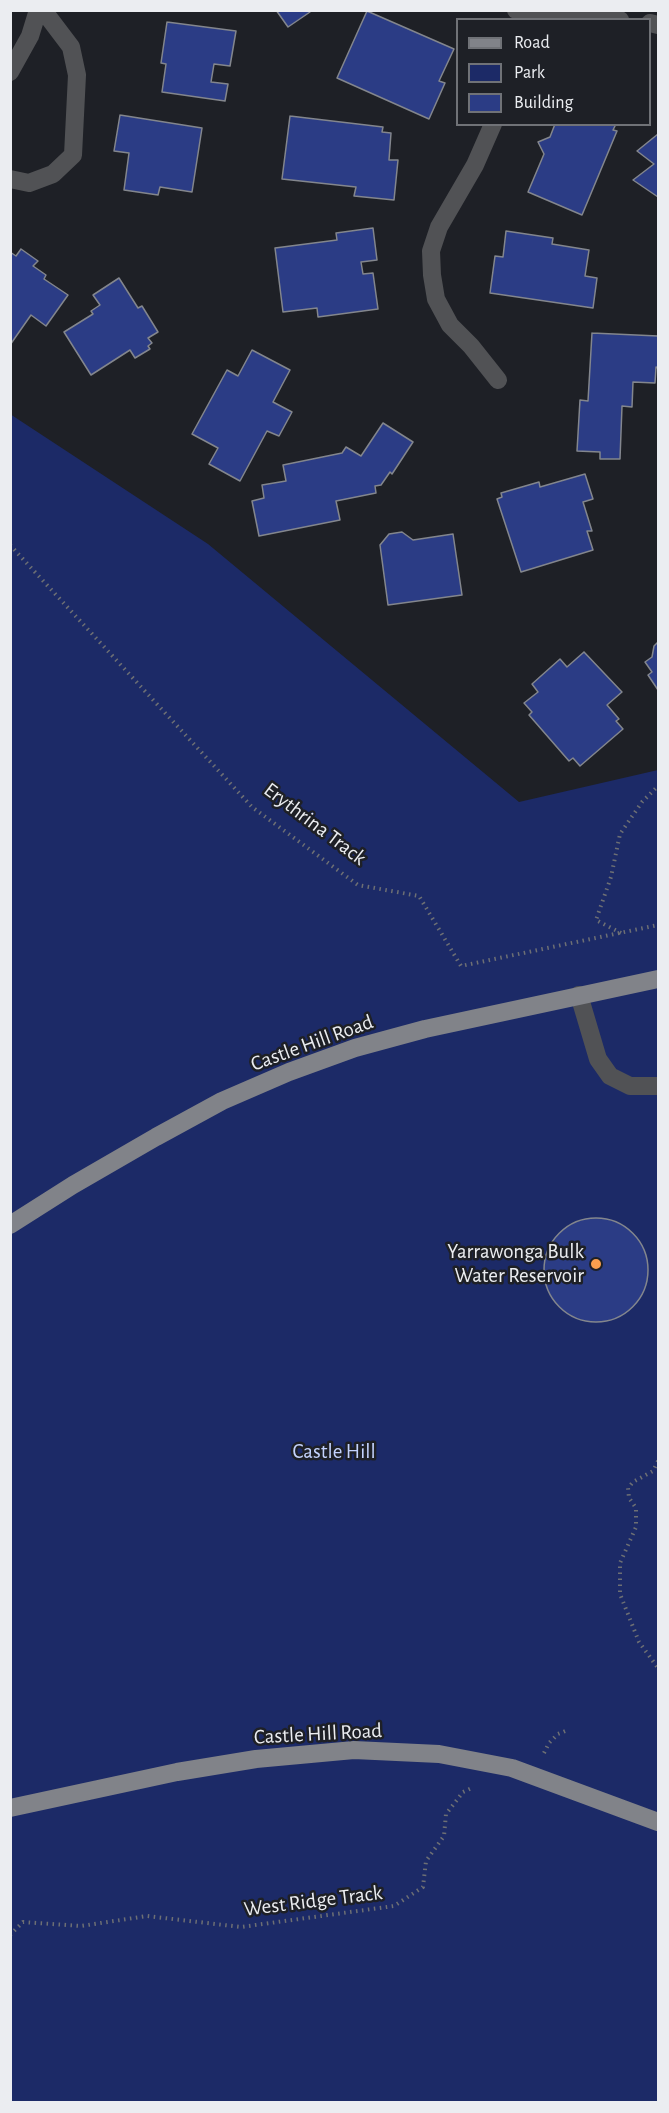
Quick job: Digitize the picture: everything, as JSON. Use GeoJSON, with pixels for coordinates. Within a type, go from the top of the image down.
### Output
{"type":"FeatureCollection","features":[{"type":"Feature","properties":{"kind":"main road","name":"Castle Hill Road"},"geometry":{"type":"LineString","coordinates":[[10,1226],[73,1185],[156,1137],[222,1101],[288,1072],[355,1048],[424,1029],[658,979]]}},
{"type":"Feature","properties":{"kind":"main road","name":"Castle Hill Road"},"geometry":{"type":"LineString","coordinates":[[10,1808],[199,1768],[256,1759],[354,1750],[439,1754],[512,1768],[658,1822]]}},
{"type":"Feature","properties":{"kind":"street"},"geometry":{"type":"LineString","coordinates":[[10,72],[30,36],[38,10]]}},
{"type":"Feature","properties":{"kind":"street"},"geometry":{"type":"LineString","coordinates":[[10,179],[29,183],[53,174],[73,155],[77,75],[71,47],[43,10]]}},
{"type":"Feature","properties":{"kind":"street"},"geometry":{"type":"LineString","coordinates":[[516,10],[536,18]]}},
{"type":"Feature","properties":{"kind":"street"},"geometry":{"type":"LineString","coordinates":[[492,126],[475,165],[439,228],[431,250],[436,299],[450,325],[471,346],[498,380]]}},
{"type":"Feature","properties":{"kind":"street"},"geometry":{"type":"LineString","coordinates":[[579,995],[598,1059],[610,1076],[630,1086],[658,1086]]}},
{"type":"Feature","properties":{"kind":"path","name":"Erythrina Track"},"geometry":{"type":"LineString","coordinates":[[10,544],[252,807],[358,885],[419,896],[461,966],[658,926]]}},
{"type":"Feature","properties":{"kind":"path"},"geometry":{"type":"LineString","coordinates":[[621,933],[596,920],[611,877],[620,834],[642,802],[658,786]]}},
{"type":"Feature","properties":{"kind":"path"},"geometry":{"type":"LineString","coordinates":[[658,1461],[653,1471],[633,1482],[628,1488],[629,1498],[636,1508],[636,1527],[620,1563],[620,1594],[639,1642],[658,1668]]}},
{"type":"Feature","properties":{"kind":"path"},"geometry":{"type":"LineString","coordinates":[[532,1775],[549,1743],[558,1734],[568,1730]]}},
{"type":"Feature","properties":{"kind":"path","name":"West Ridge Track"},"geometry":{"type":"LineString","coordinates":[[10,1935],[23,1922],[81,1926],[147,1916],[241,1927],[394,1906],[423,1887],[426,1861],[444,1836],[446,1814],[463,1792],[512,1768]]}},
{"type":"Feature","properties":{"kind":"green space","name":"Castle Hill"},"geometry":{"type":"Polygon","coordinates":[[[10,414],[208,544],[519,802],[658,770],[658,2102],[11,2102],[10,414]]]}},
{"type":"Feature","properties":{"kind":"building"},"geometry":{"type":"Polygon","coordinates":[[[276,10],[309,10],[310,12],[288,27],[276,10]]]}},
{"type":"Feature","properties":{"kind":"building"},"geometry":{"type":"Polygon","coordinates":[[[367,11],[454,49],[439,81],[445,83],[429,119],[337,78],[367,11]]]}},
{"type":"Feature","properties":{"kind":"building"},"geometry":{"type":"Polygon","coordinates":[[[167,22],[236,31],[230,66],[214,64],[211,82],[228,84],[225,101],[162,92],[166,64],[161,63],[167,22]]]}},
{"type":"Feature","properties":{"kind":"building"},"geometry":{"type":"Polygon","coordinates":[[[120,115],[202,128],[192,192],[160,187],[158,195],[124,190],[129,153],[114,151],[120,115]]]}},
{"type":"Feature","properties":{"kind":"building"},"geometry":{"type":"Polygon","coordinates":[[[290,116],[383,127],[382,132],[391,133],[389,160],[398,160],[394,200],[354,196],[356,187],[282,179],[290,116]]]}},
{"type":"Feature","properties":{"kind":"building"},"geometry":{"type":"Polygon","coordinates":[[[554,126],[615,126],[613,130],[617,131],[582,215],[528,192],[544,154],[538,142],[550,137],[554,126]]]}},
{"type":"Feature","properties":{"kind":"building"},"geometry":{"type":"Polygon","coordinates":[[[658,134],[658,197],[633,180],[654,164],[637,151],[658,134]]]}},
{"type":"Feature","properties":{"kind":"building"},"geometry":{"type":"Polygon","coordinates":[[[373,228],[377,260],[361,262],[363,274],[373,273],[378,309],[318,317],[317,308],[283,312],[275,248],[337,240],[336,233],[373,228]]]}},
{"type":"Feature","properties":{"kind":"building"},"geometry":{"type":"Polygon","coordinates":[[[506,231],[553,238],[552,244],[589,250],[585,276],[597,278],[593,308],[490,293],[495,256],[503,257],[506,231]]]}},
{"type":"Feature","properties":{"kind":"building"},"geometry":{"type":"Polygon","coordinates":[[[21,249],[38,261],[33,266],[46,275],[44,279],[68,295],[46,326],[31,315],[10,345],[10,252],[16,256],[21,249]]]}},
{"type":"Feature","properties":{"kind":"building"},"geometry":{"type":"Polygon","coordinates":[[[119,278],[138,308],[142,306],[158,332],[148,338],[152,343],[148,346],[150,349],[135,358],[130,350],[91,375],[64,332],[93,314],[91,311],[100,305],[93,295],[119,278]]]}},
{"type":"Feature","properties":{"kind":"building"},"geometry":{"type":"Polygon","coordinates":[[[592,333],[658,336],[658,368],[656,367],[655,383],[633,382],[632,407],[622,406],[620,459],[600,459],[600,452],[577,451],[580,400],[588,401],[592,333]]]}},
{"type":"Feature","properties":{"kind":"building"},"geometry":{"type":"Polygon","coordinates":[[[252,350],[290,370],[273,402],[292,412],[279,436],[267,431],[240,481],[209,464],[218,448],[192,434],[227,370],[238,376],[252,350]]]}},
{"type":"Feature","properties":{"kind":"building"},"geometry":{"type":"Polygon","coordinates":[[[383,423],[413,442],[392,474],[390,472],[381,485],[375,486],[376,493],[336,501],[340,520],[259,536],[252,501],[264,498],[262,485],[286,481],[283,465],[342,453],[346,447],[361,456],[383,423]]]}},
{"type":"Feature","properties":{"kind":"building"},"geometry":{"type":"Polygon","coordinates":[[[585,474],[593,499],[583,502],[592,531],[587,531],[593,550],[521,572],[497,499],[502,497],[501,493],[539,482],[540,487],[585,474]]]}},
{"type":"Feature","properties":{"kind":"building"},"geometry":{"type":"Polygon","coordinates":[[[402,532],[413,540],[453,534],[462,595],[388,605],[380,545],[389,534],[402,532]]]}},
{"type":"Feature","properties":{"kind":"building"},"geometry":{"type":"Polygon","coordinates":[[[658,642],[658,690],[648,675],[652,672],[645,662],[652,657],[654,646],[658,642]]]}},
{"type":"Feature","properties":{"kind":"building"},"geometry":{"type":"Polygon","coordinates":[[[584,652],[622,692],[607,705],[619,719],[616,721],[623,729],[580,766],[573,758],[569,761],[529,715],[532,712],[524,703],[538,692],[532,684],[560,659],[567,667],[584,652]]]}},
{"type":"Feature","properties":{"kind":"building","name":"Yarrawonga Bulk Water Reservoir"},"geometry":{"type":"Polygon","coordinates":[[[596,1218],[616,1222],[633,1233],[644,1250],[648,1270],[644,1290],[633,1307],[616,1318],[596,1322],[576,1318],[559,1307],[548,1290],[544,1270],[548,1250],[559,1233],[576,1222],[596,1218]]]}},
{"type":"Feature","properties":{"kind":"place","name":"Yarrawonga Bulk Water Reservoir"},"geometry":{"type":"Point","coordinates":[596,1264]}}]}
